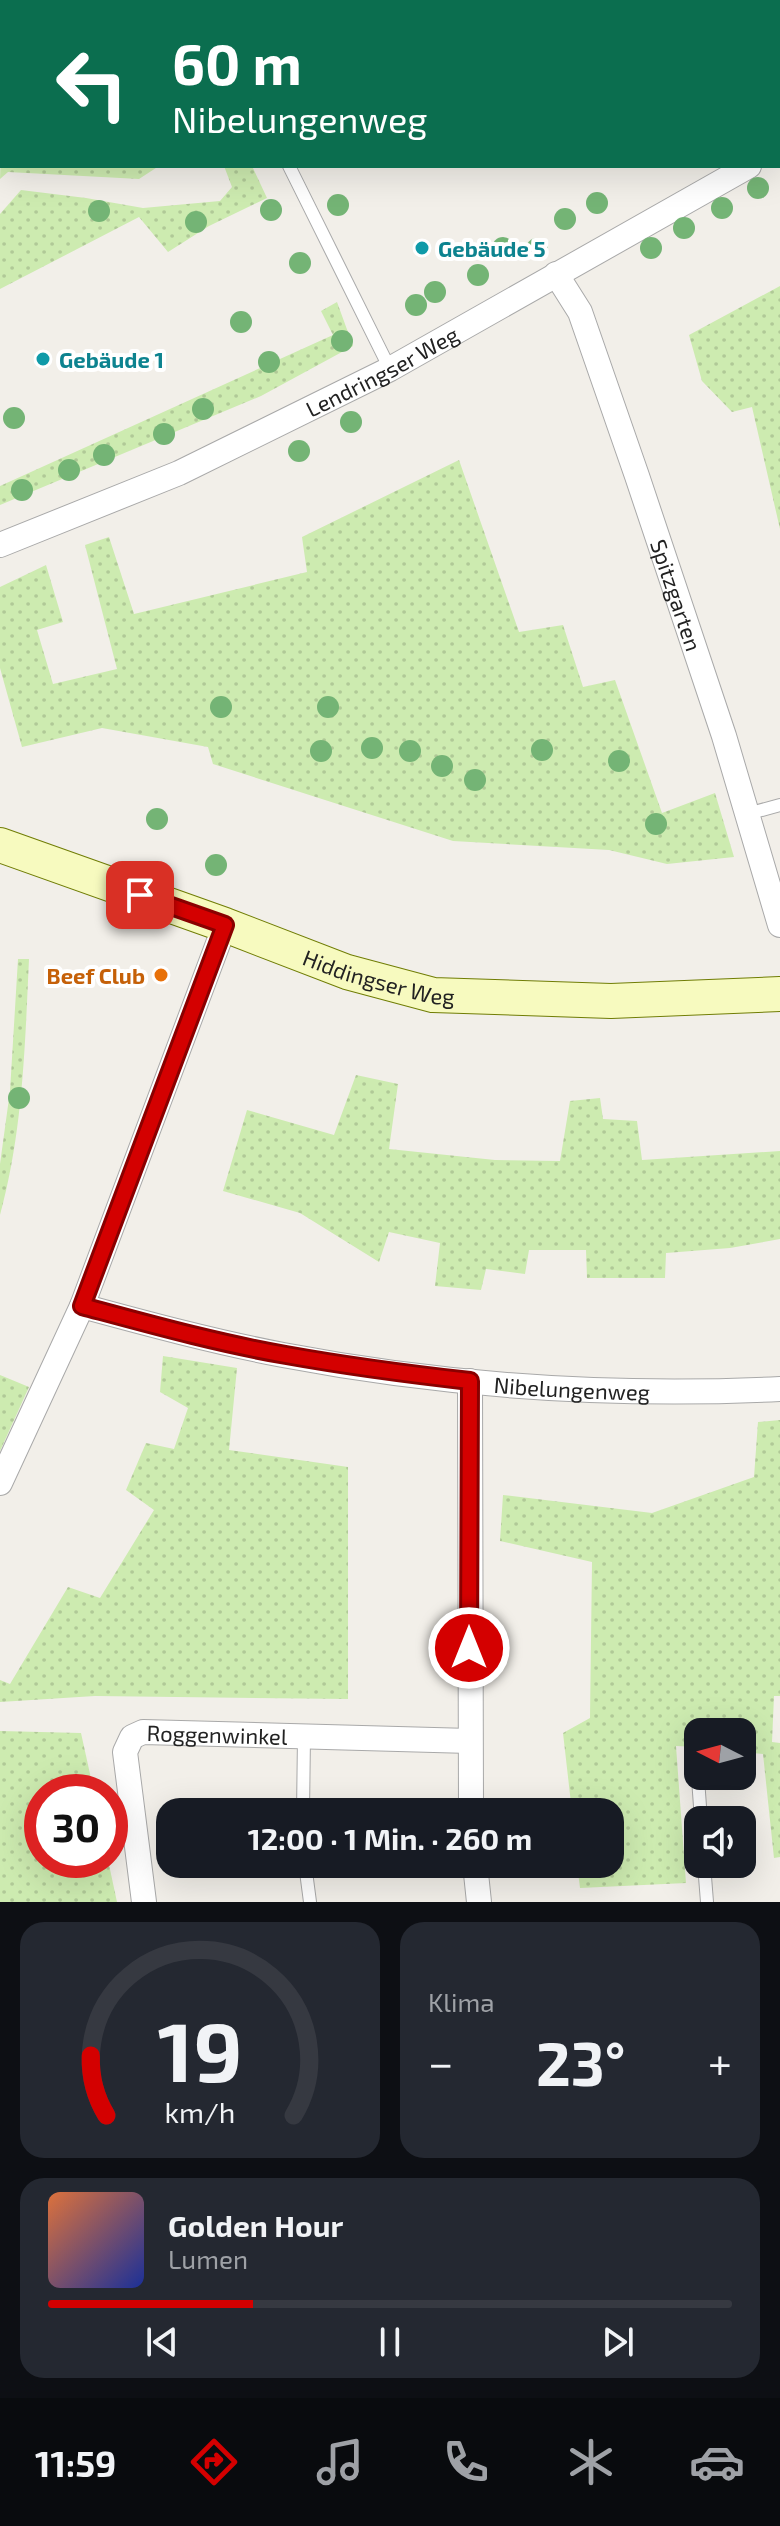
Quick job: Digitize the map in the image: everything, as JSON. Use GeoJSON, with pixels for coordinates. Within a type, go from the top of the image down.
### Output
{"type":"FeatureCollection","features":[{"type":"Feature","properties":{"kind":"main road","name":"Hiddingser Weg"},"geometry":{"type":"LineString","coordinates":[[0,845],[347,972],[433,995],[611,1001],[780,994]]}},
{"type":"Feature","properties":{"kind":"street","name":"Lendringser Weg"},"geometry":{"type":"LineString","coordinates":[[0,545],[179,473],[390,369],[745,168]]}},
{"type":"Feature","properties":{"kind":"street","name":"Spitzgarten"},"geometry":{"type":"LineString","coordinates":[[556,274],[580,312],[724,736],[778,912]]}},
{"type":"Feature","properties":{"kind":"street"},"geometry":{"type":"LineString","coordinates":[[0,1483],[82,1306],[225,925]]}},
{"type":"Feature","properties":{"kind":"street","name":"Nibelungenweg"},"geometry":{"type":"LineString","coordinates":[[82,1306],[179,1332],[284,1355],[470,1381],[658,1392],[780,1389]]}},
{"type":"Feature","properties":{"kind":"street"},"geometry":{"type":"LineString","coordinates":[[470,1381],[471,1798]]}},
{"type":"Feature","properties":{"kind":"street","name":"Roggenwinkel"},"geometry":{"type":"LineString","coordinates":[[144,1902],[125,1752],[132,1737],[143,1732],[470,1741]]}},
{"type":"Feature","properties":{"kind":"street"},"geometry":{"type":"LineString","coordinates":[[476,1878],[479,1902]]}},
{"type":"Feature","properties":{"kind":"lane"},"geometry":{"type":"LineString","coordinates":[[290,168],[390,369]]}},
{"type":"Feature","properties":{"kind":"lane"},"geometry":{"type":"LineString","coordinates":[[747,814],[780,805]]}},
{"type":"Feature","properties":{"kind":"lane"},"geometry":{"type":"LineString","coordinates":[[303,1798],[304,1737]]}},
{"type":"Feature","properties":{"kind":"lane"},"geometry":{"type":"LineString","coordinates":[[307,1878],[310,1902]]}},
{"type":"Feature","properties":{"kind":"lane"},"geometry":{"type":"LineString","coordinates":[[705,1878],[707,1902]]}},
{"type":"Feature","properties":{"kind":"green space"},"geometry":{"type":"Polygon","coordinates":[[[0,168],[156,168],[139,179],[8,172],[0,179],[0,168]]]}},
{"type":"Feature","properties":{"kind":"green space"},"geometry":{"type":"Polygon","coordinates":[[[225,168],[253,168],[267,198],[209,226],[168,252],[139,217],[0,289],[0,214],[21,190],[143,208],[220,201],[232,187],[225,168]]]}},
{"type":"Feature","properties":{"kind":"green space"},"geometry":{"type":"Polygon","coordinates":[[[780,286],[780,529],[752,407],[732,412],[702,381],[689,335],[780,286]]]}},
{"type":"Feature","properties":{"kind":"green space"},"geometry":{"type":"Polygon","coordinates":[[[337,302],[353,346],[261,396],[0,505],[0,486],[333,335],[321,311],[337,302]]]}},
{"type":"Feature","properties":{"kind":"green space"},"geometry":{"type":"Polygon","coordinates":[[[459,460],[519,632],[563,625],[583,687],[615,680],[662,813],[715,793],[734,857],[667,864],[609,850],[453,841],[213,764],[208,747],[102,728],[22,747],[0,668],[0,587],[46,565],[63,622],[37,630],[53,684],[117,669],[85,545],[109,537],[134,614],[307,572],[302,537],[459,460]]]}},
{"type":"Feature","properties":{"kind":"green space"},"geometry":{"type":"Polygon","coordinates":[[[18,959],[29,959],[24,1056],[14,1152],[0,1215],[0,1164],[10,1091],[18,959]]]}},
{"type":"Feature","properties":{"kind":"green space"},"geometry":{"type":"Polygon","coordinates":[[[356,1075],[398,1084],[389,1149],[495,1160],[560,1161],[570,1101],[600,1098],[603,1119],[637,1121],[642,1160],[780,1151],[780,1239],[730,1248],[666,1253],[665,1278],[587,1278],[586,1250],[529,1250],[525,1274],[486,1269],[481,1290],[435,1286],[440,1243],[389,1232],[379,1262],[300,1213],[223,1191],[247,1110],[334,1135],[356,1075]]]}},
{"type":"Feature","properties":{"kind":"green space"},"geometry":{"type":"Polygon","coordinates":[[[163,1356],[237,1368],[229,1450],[348,1467],[348,1699],[95,1696],[0,1702],[0,1680],[10,1684],[68,1587],[100,1598],[154,1510],[126,1490],[146,1443],[174,1449],[188,1408],[160,1392],[163,1356]]]}},
{"type":"Feature","properties":{"kind":"green space"},"geometry":{"type":"Polygon","coordinates":[[[0,1375],[29,1387],[0,1451],[0,1375]]]}},
{"type":"Feature","properties":{"kind":"green space"},"geometry":{"type":"Polygon","coordinates":[[[780,1420],[780,1696],[774,1696],[772,1742],[780,1743],[780,1857],[774,1858],[763,1754],[756,1753],[756,1718],[684,1718],[684,1746],[676,1746],[686,1883],[580,1888],[579,1878],[624,1878],[624,1798],[570,1798],[563,1733],[590,1718],[592,1562],[500,1541],[503,1495],[652,1513],[754,1477],[758,1422],[780,1420]]]}},
{"type":"Feature","properties":{"kind":"green space"},"geometry":{"type":"Polygon","coordinates":[[[0,1731],[81,1733],[90,1774],[24,1774],[24,1878],[112,1878],[117,1902],[0,1902],[0,1731]]]}},
{"type":"Feature","properties":{"kind":"place","name":"Gebäude 5"},"geometry":{"type":"Point","coordinates":[422,248]}},
{"type":"Feature","properties":{"kind":"place","name":"Gebäude 1"},"geometry":{"type":"Point","coordinates":[43,359]}},
{"type":"Feature","properties":{"kind":"place","name":"Beef Club"},"geometry":{"type":"Point","coordinates":[161,975]}},
{"type":"Feature","properties":{"kind":"route"},"geometry":{"type":"LineString","coordinates":[[140,895],[225,925],[82,1306],[179,1332],[284,1355],[470,1381],[469,1648]]}}]}
